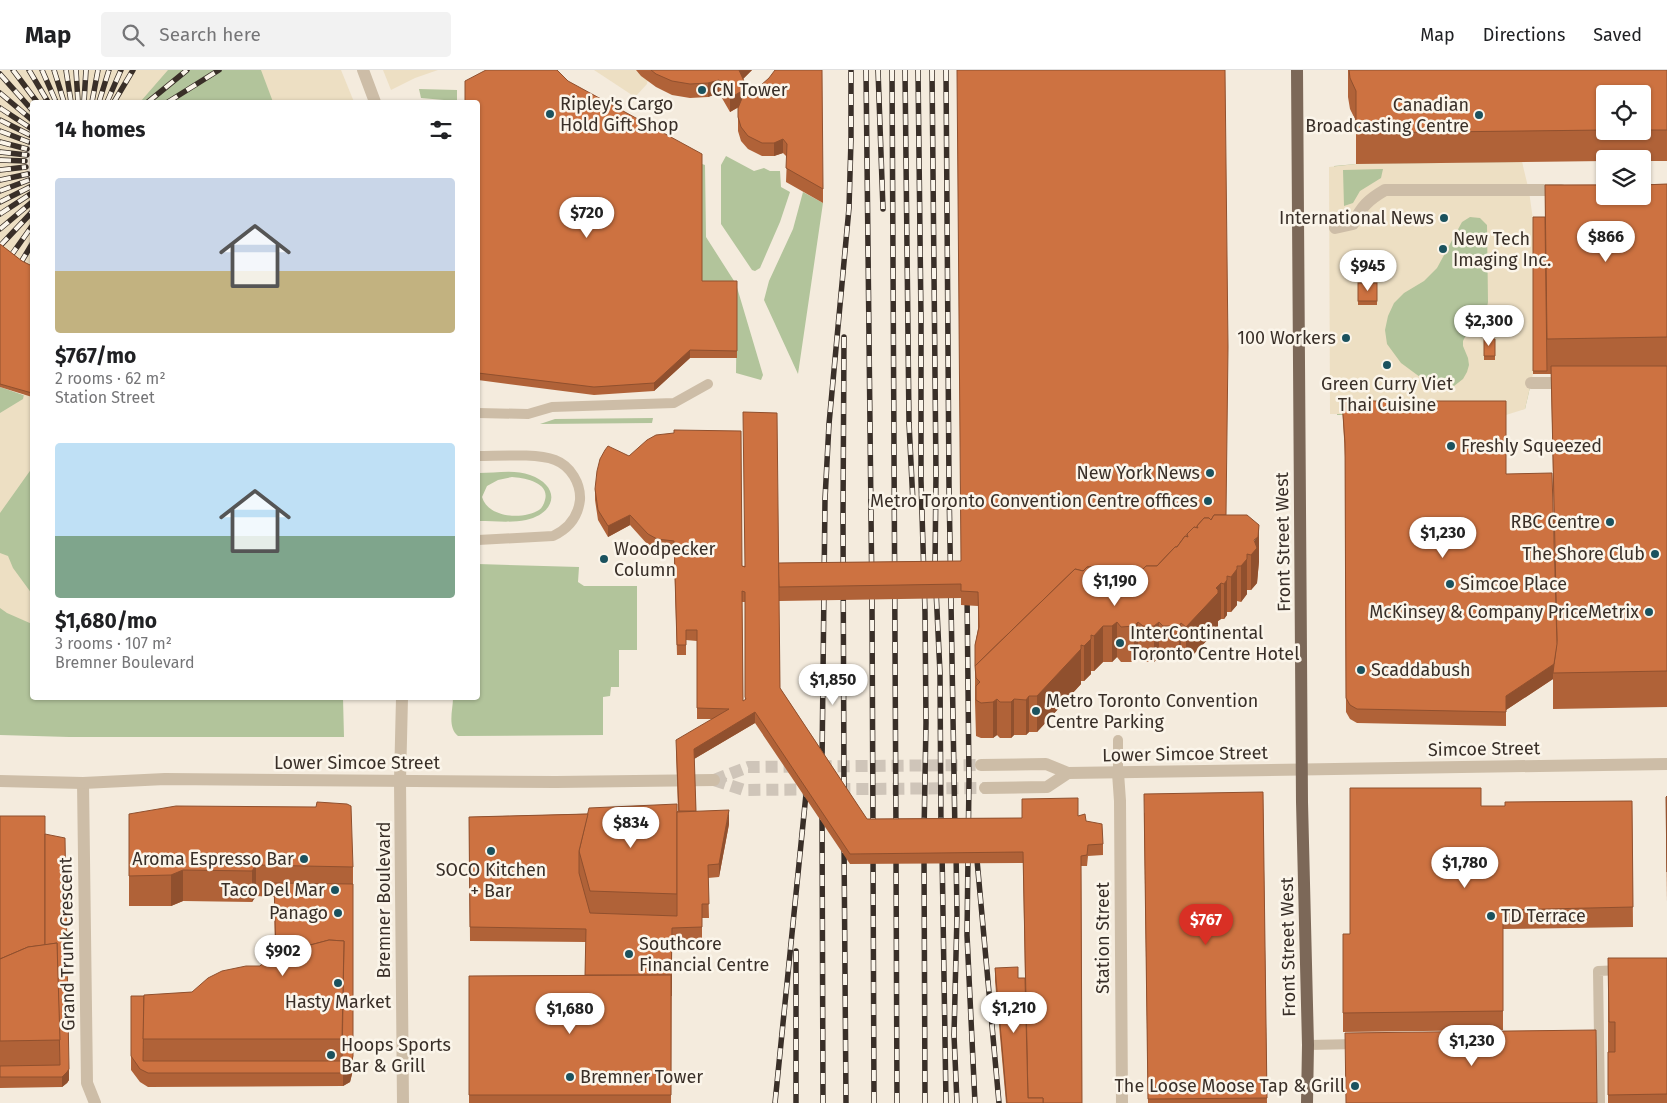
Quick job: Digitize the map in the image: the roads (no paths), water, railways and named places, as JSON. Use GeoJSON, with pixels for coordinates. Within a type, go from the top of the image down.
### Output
{"type":"FeatureCollection","features":[{"type":"Feature","properties":{"kind":"main road","name":"Front Street West"},"geometry":{"type":"LineString","coordinates":[[1297,70],[1302,770],[1308,1045],[1307,1103]]}},
{"type":"Feature","properties":{"kind":"street"},"geometry":{"type":"LineString","coordinates":[[363,70],[374,100]]}},
{"type":"Feature","properties":{"kind":"street"},"geometry":{"type":"LineString","coordinates":[[1335,228],[1353,224],[1360,210],[1370,198],[1385,190],[1577,190]]}},
{"type":"Feature","properties":{"kind":"street"},"geometry":{"type":"LineString","coordinates":[[1531,383],[1579,383]]}},
{"type":"Feature","properties":{"kind":"street","name":"Bremner Boulevard"},"geometry":{"type":"LineString","coordinates":[[402,700],[400,781],[403,1103]]}},
{"type":"Feature","properties":{"kind":"street","name":"Lower Simcoe Street"},"geometry":{"type":"LineString","coordinates":[[981,765],[1046,764],[1068,773],[1302,770]]}},
{"type":"Feature","properties":{"kind":"street","name":"Simcoe Street"},"geometry":{"type":"LineString","coordinates":[[1302,770],[1667,764]]}},
{"type":"Feature","properties":{"kind":"street","name":"Station Street"},"geometry":{"type":"LineString","coordinates":[[1118,772],[1122,1103]]}},
{"type":"Feature","properties":{"kind":"street"},"geometry":{"type":"LineString","coordinates":[[985,788],[1047,787],[1068,773]]}},
{"type":"Feature","properties":{"kind":"street","name":"Lower Simcoe Street"},"geometry":{"type":"LineString","coordinates":[[0,781],[83,783],[165,779],[400,781],[714,780]]}},
{"type":"Feature","properties":{"kind":"street","name":"Grand Trunk Crescent"},"geometry":{"type":"LineString","coordinates":[[83,783],[87,1083],[95,1103]]}},
{"type":"Feature","properties":{"kind":"lane"},"geometry":{"type":"LineString","coordinates":[[480,413],[528,414],[552,408],[674,403],[708,384]]}},
{"type":"Feature","properties":{"kind":"lane"},"geometry":{"type":"LineString","coordinates":[[480,456],[532,457],[555,460],[574,475],[580,495],[577,512],[563,531],[553,536],[480,540]]}},
{"type":"Feature","properties":{"kind":"lane"},"geometry":{"type":"LineString","coordinates":[[1118,740],[1118,772]]}},
{"type":"Feature","properties":{"kind":"lane"},"geometry":{"type":"LineString","coordinates":[[1600,1103],[1595,1041],[1598,971],[1637,970]]}},
{"type":"Feature","properties":{"kind":"lane"},"geometry":{"type":"LineString","coordinates":[[1308,1045],[1364,1044]]}},
{"type":"Feature","properties":{"kind":"tunnel"},"geometry":{"type":"LineString","coordinates":[[714,780],[748,767],[981,765]]}},
{"type":"Feature","properties":{"kind":"tunnel"},"geometry":{"type":"LineString","coordinates":[[714,780],[744,790],[985,788]]}},
{"type":"Feature","properties":{"kind":"railway"},"geometry":{"type":"LineString","coordinates":[[13,70],[36,100]]}},
{"type":"Feature","properties":{"kind":"railway"},"geometry":{"type":"LineString","coordinates":[[29,70],[47,100]]}},
{"type":"Feature","properties":{"kind":"railway"},"geometry":{"type":"LineString","coordinates":[[42,70],[55,100]]}},
{"type":"Feature","properties":{"kind":"railway"},"geometry":{"type":"LineString","coordinates":[[54,70],[63,100]]}},
{"type":"Feature","properties":{"kind":"railway"},"geometry":{"type":"LineString","coordinates":[[66,70],[71,100]]}},
{"type":"Feature","properties":{"kind":"railway"},"geometry":{"type":"LineString","coordinates":[[76,70],[78,100]]}},
{"type":"Feature","properties":{"kind":"railway"},"geometry":{"type":"LineString","coordinates":[[84,100],[86,70]]}},
{"type":"Feature","properties":{"kind":"railway"},"geometry":{"type":"LineString","coordinates":[[92,100],[98,70]]}},
{"type":"Feature","properties":{"kind":"railway"},"geometry":{"type":"LineString","coordinates":[[100,100],[109,70]]}},
{"type":"Feature","properties":{"kind":"railway"},"geometry":{"type":"LineString","coordinates":[[108,100],[121,70]]}},
{"type":"Feature","properties":{"kind":"railway"},"geometry":{"type":"LineString","coordinates":[[115,100],[133,70]]}},
{"type":"Feature","properties":{"kind":"railway"},"geometry":{"type":"LineString","coordinates":[[150,100],[187,70]]}},
{"type":"Feature","properties":{"kind":"railway"},"geometry":{"type":"LineString","coordinates":[[171,100],[219,70]]}},
{"type":"Feature","properties":{"kind":"railway"},"geometry":{"type":"LineString","coordinates":[[822,764],[825,499],[829,424],[849,208],[851,70]]}},
{"type":"Feature","properties":{"kind":"railway"},"geometry":{"type":"LineString","coordinates":[[866,70],[873,832]]}},
{"type":"Feature","properties":{"kind":"railway"},"geometry":{"type":"LineString","coordinates":[[878,70],[883,209]]}},
{"type":"Feature","properties":{"kind":"railway"},"geometry":{"type":"LineString","coordinates":[[892,70],[896,833]]}},
{"type":"Feature","properties":{"kind":"railway"},"geometry":{"type":"LineString","coordinates":[[905,70],[909,423],[913,503]]}},
{"type":"Feature","properties":{"kind":"railway"},"geometry":{"type":"LineString","coordinates":[[918,70],[921,480],[926,723],[924,833]]}},
{"type":"Feature","properties":{"kind":"railway"},"geometry":{"type":"LineString","coordinates":[[932,70],[936,474],[935,569],[940,673],[941,832]]}},
{"type":"Feature","properties":{"kind":"railway"},"geometry":{"type":"LineString","coordinates":[[946,70],[949,486],[955,833]]}},
{"type":"Feature","properties":{"kind":"railway"},"geometry":{"type":"LineString","coordinates":[[0,74],[30,108]]}},
{"type":"Feature","properties":{"kind":"railway"},"geometry":{"type":"LineString","coordinates":[[0,93],[30,118]]}},
{"type":"Feature","properties":{"kind":"railway"},"geometry":{"type":"LineString","coordinates":[[0,108],[30,128]]}},
{"type":"Feature","properties":{"kind":"railway"},"geometry":{"type":"LineString","coordinates":[[0,120],[30,135]]}},
{"type":"Feature","properties":{"kind":"railway"},"geometry":{"type":"LineString","coordinates":[[0,131],[29,142]]}},
{"type":"Feature","properties":{"kind":"railway"},"geometry":{"type":"LineString","coordinates":[[0,142],[27,149]]}},
{"type":"Feature","properties":{"kind":"railway"},"geometry":{"type":"LineString","coordinates":[[0,152],[27,155]]}},
{"type":"Feature","properties":{"kind":"railway"},"geometry":{"type":"LineString","coordinates":[[0,160],[25,161]]}},
{"type":"Feature","properties":{"kind":"railway"},"geometry":{"type":"LineString","coordinates":[[0,170],[26,167]]}},
{"type":"Feature","properties":{"kind":"railway"},"geometry":{"type":"LineString","coordinates":[[0,180],[28,174]]}},
{"type":"Feature","properties":{"kind":"railway"},"geometry":{"type":"LineString","coordinates":[[0,191],[29,180]]}},
{"type":"Feature","properties":{"kind":"railway"},"geometry":{"type":"LineString","coordinates":[[0,202],[30,187]]}},
{"type":"Feature","properties":{"kind":"railway"},"geometry":{"type":"LineString","coordinates":[[0,214],[30,194]]}},
{"type":"Feature","properties":{"kind":"railway"},"geometry":{"type":"LineString","coordinates":[[0,229],[30,204]]}},
{"type":"Feature","properties":{"kind":"railway"},"geometry":{"type":"LineString","coordinates":[[0,246],[30,214]]}},
{"type":"Feature","properties":{"kind":"railway"},"geometry":{"type":"LineString","coordinates":[[10,257],[30,229]]}},
{"type":"Feature","properties":{"kind":"railway"},"geometry":{"type":"LineString","coordinates":[[20,264],[30,247]]}},
{"type":"Feature","properties":{"kind":"railway"},"geometry":{"type":"LineString","coordinates":[[844,337],[844,797]]}},
{"type":"Feature","properties":{"kind":"railway"},"geometry":{"type":"LineString","coordinates":[[967,591],[969,780],[967,935],[975,1103]]}},
{"type":"Feature","properties":{"kind":"railway"},"geometry":{"type":"LineString","coordinates":[[775,1103],[807,784]]}},
{"type":"Feature","properties":{"kind":"railway"},"geometry":{"type":"LineString","coordinates":[[822,809],[823,1103]]}},
{"type":"Feature","properties":{"kind":"railway"},"geometry":{"type":"LineString","coordinates":[[844,842],[846,1103]]}},
{"type":"Feature","properties":{"kind":"railway"},"geometry":{"type":"LineString","coordinates":[[976,849],[999,1103]]}},
{"type":"Feature","properties":{"kind":"railway"},"geometry":{"type":"LineString","coordinates":[[873,850],[874,1103]]}},
{"type":"Feature","properties":{"kind":"railway"},"geometry":{"type":"LineString","coordinates":[[942,850],[946,1103]]}},
{"type":"Feature","properties":{"kind":"railway"},"geometry":{"type":"LineString","coordinates":[[896,851],[897,1103]]}},
{"type":"Feature","properties":{"kind":"railway"},"geometry":{"type":"LineString","coordinates":[[924,851],[925,1103]]}},
{"type":"Feature","properties":{"kind":"railway"},"geometry":{"type":"LineString","coordinates":[[956,851],[957,915],[954,1035],[957,1103]]}},
{"type":"Feature","properties":{"kind":"railway"},"geometry":{"type":"LineString","coordinates":[[796,951],[796,1103]]}},
{"type":"Feature","properties":{"kind":"place","name":"CN Tower"},"geometry":{"type":"Point","coordinates":[702,90]}},
{"type":"Feature","properties":{"kind":"place","name":"Ripley's Cargo Hold Gift Shop"},"geometry":{"type":"Point","coordinates":[550,114]}},
{"type":"Feature","properties":{"kind":"place","name":"Canadian Broadcasting Centre"},"geometry":{"type":"Point","coordinates":[1479,115]}},
{"type":"Feature","properties":{"kind":"place","name":"International News"},"geometry":{"type":"Point","coordinates":[1444,218]}},
{"type":"Feature","properties":{"kind":"place","name":"New Tech Imaging Inc."},"geometry":{"type":"Point","coordinates":[1443,249]}},
{"type":"Feature","properties":{"kind":"place","name":"100 Workers"},"geometry":{"type":"Point","coordinates":[1346,338]}},
{"type":"Feature","properties":{"kind":"place","name":"Green Curry Viet Thai Cuisine"},"geometry":{"type":"Point","coordinates":[1387,365]}},
{"type":"Feature","properties":{"kind":"place","name":"Freshly Squeezed"},"geometry":{"type":"Point","coordinates":[1451,446]}},
{"type":"Feature","properties":{"kind":"place","name":"New York News"},"geometry":{"type":"Point","coordinates":[1210,473]}},
{"type":"Feature","properties":{"kind":"place","name":"Metro Toronto Convention Centre offices"},"geometry":{"type":"Point","coordinates":[1208,501]}},
{"type":"Feature","properties":{"kind":"place","name":"RBC Centre"},"geometry":{"type":"Point","coordinates":[1610,522]}},
{"type":"Feature","properties":{"kind":"place","name":"The Shore Club"},"geometry":{"type":"Point","coordinates":[1655,554]}},
{"type":"Feature","properties":{"kind":"place","name":"Woodpecker Column"},"geometry":{"type":"Point","coordinates":[604,559]}},
{"type":"Feature","properties":{"kind":"place","name":"Simcoe Place"},"geometry":{"type":"Point","coordinates":[1450,584]}},
{"type":"Feature","properties":{"kind":"place","name":"McKinsey & Company PriceMetrix"},"geometry":{"type":"Point","coordinates":[1649,612]}},
{"type":"Feature","properties":{"kind":"place","name":"InterContinental Toronto Centre Hotel"},"geometry":{"type":"Point","coordinates":[1120,643]}},
{"type":"Feature","properties":{"kind":"place","name":"Scaddabush"},"geometry":{"type":"Point","coordinates":[1361,670]}},
{"type":"Feature","properties":{"kind":"place","name":"Metro Toronto Convention Centre Parking"},"geometry":{"type":"Point","coordinates":[1036,711]}},
{"type":"Feature","properties":{"kind":"place","name":"SOCO Kitchen + Bar"},"geometry":{"type":"Point","coordinates":[491,851]}},
{"type":"Feature","properties":{"kind":"place","name":"Aroma Espresso Bar"},"geometry":{"type":"Point","coordinates":[304,859]}},
{"type":"Feature","properties":{"kind":"place","name":"Taco Del Mar"},"geometry":{"type":"Point","coordinates":[335,890]}},
{"type":"Feature","properties":{"kind":"place","name":"Panago"},"geometry":{"type":"Point","coordinates":[338,913]}},
{"type":"Feature","properties":{"kind":"place","name":"TD Terrace"},"geometry":{"type":"Point","coordinates":[1491,916]}},
{"type":"Feature","properties":{"kind":"place","name":"Southcore Financial Centre"},"geometry":{"type":"Point","coordinates":[629,954]}},
{"type":"Feature","properties":{"kind":"place","name":"Hasty Market"},"geometry":{"type":"Point","coordinates":[338,983]}},
{"type":"Feature","properties":{"kind":"place","name":"Hoops Sports Bar & Grill"},"geometry":{"type":"Point","coordinates":[331,1055]}},
{"type":"Feature","properties":{"kind":"place","name":"Bremner Tower"},"geometry":{"type":"Point","coordinates":[570,1077]}},
{"type":"Feature","properties":{"kind":"place","name":"The Loose Moose Tap & Grill"},"geometry":{"type":"Point","coordinates":[1355,1086]}}]}
